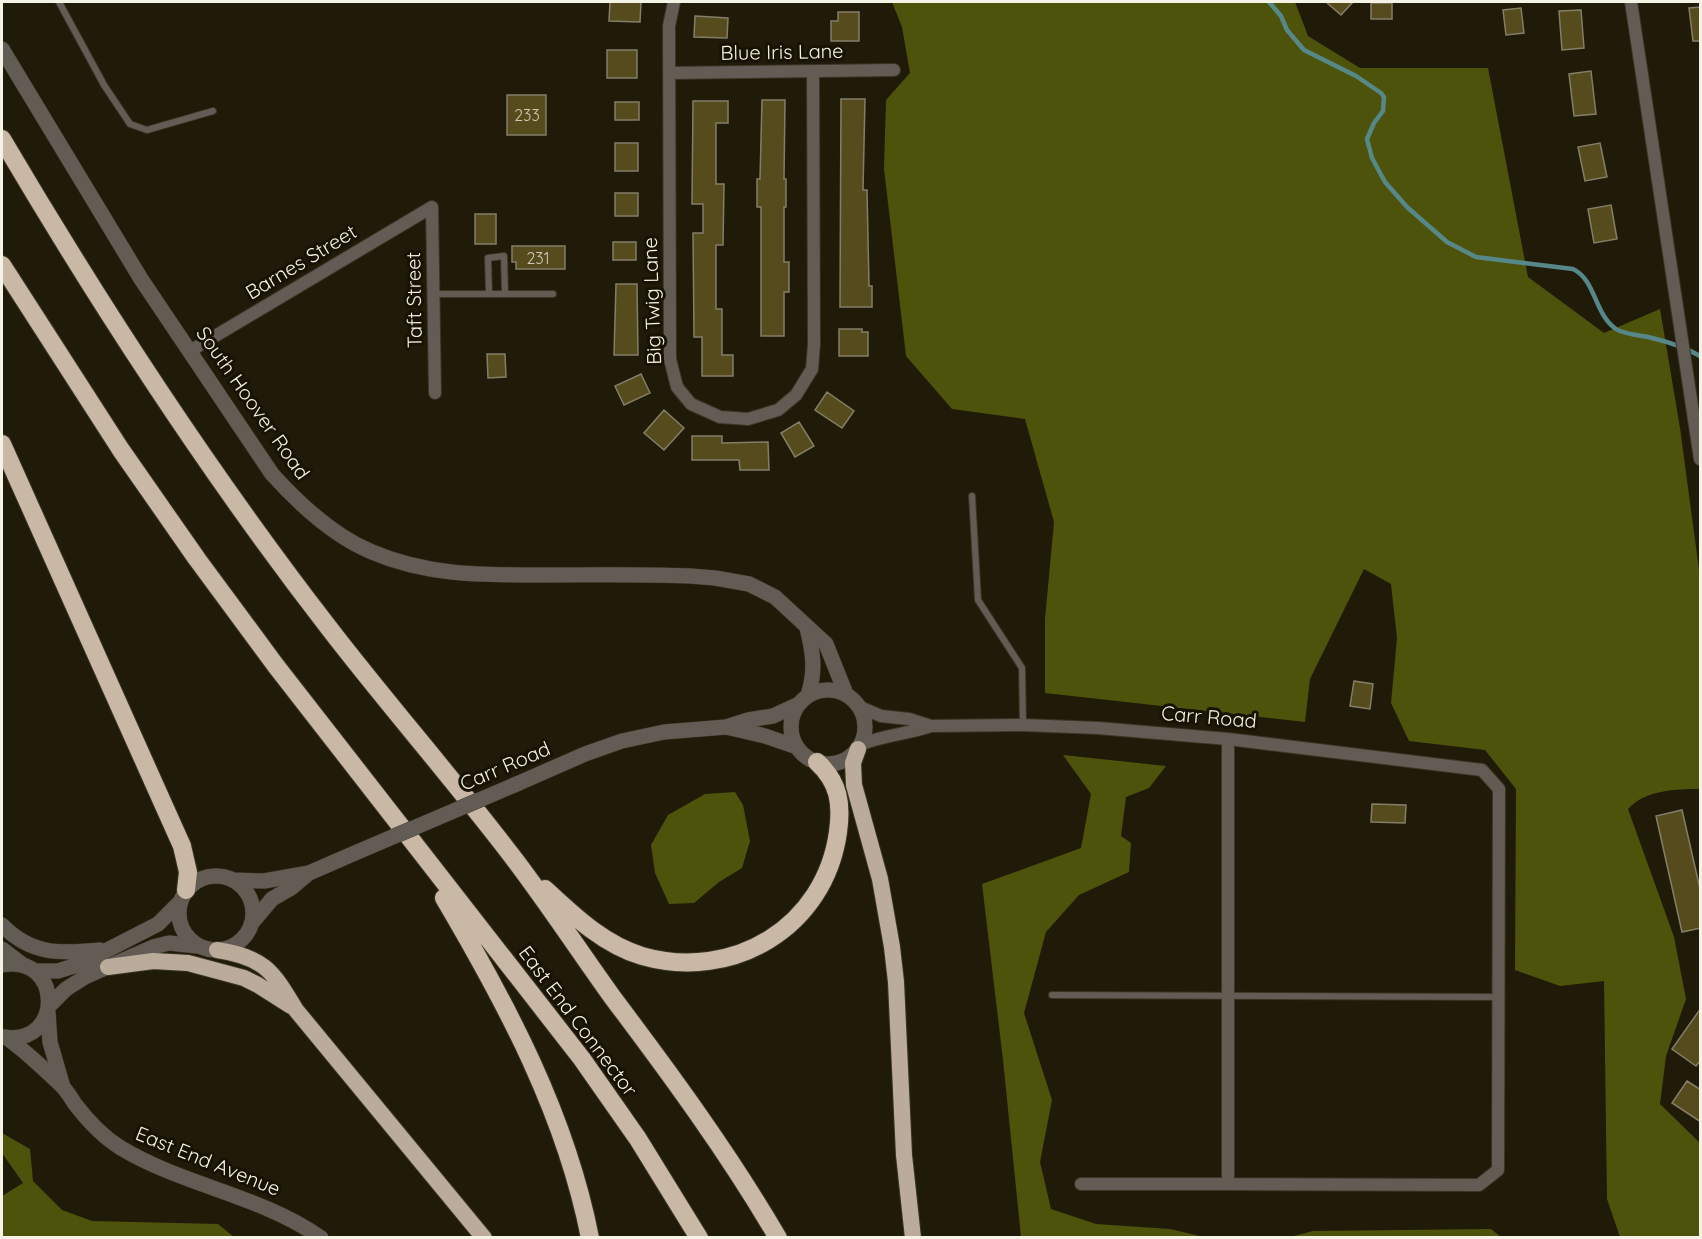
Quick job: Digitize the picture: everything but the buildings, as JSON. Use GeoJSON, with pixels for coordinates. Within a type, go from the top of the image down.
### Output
{"type":"FeatureCollection","features":[{"type":"Feature","properties":{"kind":"highway"},"geometry":{"type":"LineString","coordinates":[[2,139],[102,303],[175,414],[250,521],[328,627],[514,860],[697,1112],[778,1238]]}},
{"type":"Feature","properties":{"kind":"highway"},"geometry":{"type":"LineString","coordinates":[[2,265],[121,450],[197,559],[410,840],[487,971],[527,1050],[560,1131],[586,1216],[590,1238]]}},
{"type":"Feature","properties":{"kind":"highway"},"geometry":{"type":"LineString","coordinates":[[2,444],[182,846],[188,872],[183,896]]}},
{"type":"Feature","properties":{"kind":"highway"},"geometry":{"type":"LineString","coordinates":[[860,747],[853,763],[853,778],[880,879],[895,970],[904,1155],[914,1238]]}},
{"type":"Feature","properties":{"kind":"highway"},"geometry":{"type":"LineString","coordinates":[[514,860],[573,916],[603,938],[622,948],[640,955],[678,962],[715,960],[734,956],[768,940],[799,916],[823,883],[831,865],[839,827],[839,797],[830,775],[817,762]]}},
{"type":"Feature","properties":{"kind":"highway","name":"East End Connector"},"geometry":{"type":"LineString","coordinates":[[410,840],[588,1068],[644,1148],[699,1238]]}},
{"type":"Feature","properties":{"kind":"highway"},"geometry":{"type":"LineString","coordinates":[[217,950],[249,957],[265,967],[278,980],[296,1010],[484,1238]]}},
{"type":"Feature","properties":{"kind":"highway"},"geometry":{"type":"LineString","coordinates":[[107,958],[188,963],[244,978],[274,994],[296,1010]]}},
{"type":"Feature","properties":{"kind":"street","name":"Big Twig Lane"},"geometry":{"type":"LineString","coordinates":[[674,2],[669,26],[670,359],[677,387],[691,404],[720,417],[748,419],[778,410],[796,395],[812,369],[814,345],[813,72]]}},
{"type":"Feature","properties":{"kind":"street"},"geometry":{"type":"LineString","coordinates":[[1631,2],[1701,459]]}},
{"type":"Feature","properties":{"kind":"street","name":"South Hoover Road"},"geometry":{"type":"LineString","coordinates":[[2,49],[141,279],[272,474],[286,490],[337,532],[370,552],[407,564],[464,574],[660,575],[734,580],[749,584],[787,606],[826,644],[846,694]]}},
{"type":"Feature","properties":{"kind":"street","name":"Blue Iris Lane"},"geometry":{"type":"LineString","coordinates":[[669,73],[894,70]]}},
{"type":"Feature","properties":{"kind":"street","name":"Barnes Street"},"geometry":{"type":"LineString","coordinates":[[190,351],[432,207]]}},
{"type":"Feature","properties":{"kind":"street","name":"Taft Street"},"geometry":{"type":"LineString","coordinates":[[432,207],[435,393]]}},
{"type":"Feature","properties":{"kind":"street"},"geometry":{"type":"LineString","coordinates":[[803,700],[827,690],[846,694],[860,707],[866,725],[860,747],[849,758],[837,763],[817,762],[797,747],[791,728],[793,716],[803,700],[814,666],[807,628]]}},
{"type":"Feature","properties":{"kind":"street","name":"Carr Road"},"geometry":{"type":"LineString","coordinates":[[233,880],[264,880],[309,873],[585,754],[622,741],[674,731],[726,727],[748,720],[774,716],[803,700]]}},
{"type":"Feature","properties":{"kind":"street","name":"Carr Road"},"geometry":{"type":"LineString","coordinates":[[860,707],[882,716],[909,719],[931,726],[1061,726],[1228,738],[1482,770],[1499,789],[1498,997]]}},
{"type":"Feature","properties":{"kind":"street","name":"Carr Road"},"geometry":{"type":"LineString","coordinates":[[860,747],[884,736],[909,734],[931,726]]}},
{"type":"Feature","properties":{"kind":"street","name":"Carr Road"},"geometry":{"type":"LineString","coordinates":[[726,727],[765,736],[797,747]]}},
{"type":"Feature","properties":{"kind":"street"},"geometry":{"type":"LineString","coordinates":[[1228,738],[1228,1184]]}},
{"type":"Feature","properties":{"kind":"street","name":"Carr Road"},"geometry":{"type":"LineString","coordinates":[[251,924],[272,899],[291,888],[309,873]]}},
{"type":"Feature","properties":{"kind":"street"},"geometry":{"type":"LineString","coordinates":[[2,965],[67,969],[107,958],[161,945],[177,943],[217,950],[236,944],[245,935],[251,924],[253,911],[250,899],[243,888],[233,880],[220,876],[207,877],[195,882],[159,924],[107,958],[74,983],[48,1009],[41,1024],[32,1032],[20,1037],[4,1037]]}},
{"type":"Feature","properties":{"kind":"street"},"geometry":{"type":"LineString","coordinates":[[183,896],[178,915],[181,927],[188,938],[198,946]]}},
{"type":"Feature","properties":{"kind":"street"},"geometry":{"type":"LineString","coordinates":[[2,926],[18,939],[40,950],[107,958]]}},
{"type":"Feature","properties":{"kind":"street"},"geometry":{"type":"LineString","coordinates":[[2,950],[29,968]]}},
{"type":"Feature","properties":{"kind":"street","name":"East End Avenue"},"geometry":{"type":"LineString","coordinates":[[29,968],[46,987],[50,1042],[63,1087]]}},
{"type":"Feature","properties":{"kind":"street"},"geometry":{"type":"LineString","coordinates":[[1081,1184],[1479,1185],[1498,1170],[1498,997]]}},
{"type":"Feature","properties":{"kind":"street","name":"East End Avenue"},"geometry":{"type":"LineString","coordinates":[[4,1037],[36,1060],[47,1074],[63,1087],[87,1119],[102,1133],[135,1156],[279,1212],[321,1238]]}},
{"type":"Feature","properties":{"kind":"lane"},"geometry":{"type":"LineString","coordinates":[[59,2],[104,86],[130,124],[147,130],[213,111]]}},
{"type":"Feature","properties":{"kind":"lane"},"geometry":{"type":"LineString","coordinates":[[489,294],[488,258],[504,256],[505,294]]}},
{"type":"Feature","properties":{"kind":"lane"},"geometry":{"type":"LineString","coordinates":[[433,294],[553,294]]}},
{"type":"Feature","properties":{"kind":"lane"},"geometry":{"type":"LineString","coordinates":[[972,496],[978,600],[1022,668],[1023,725]]}},
{"type":"Feature","properties":{"kind":"lane"},"geometry":{"type":"LineString","coordinates":[[1052,995],[1498,997]]}},
{"type":"Feature","properties":{"kind":"green space"},"geometry":{"type":"Polygon","coordinates":[[[892,2],[1295,2],[1308,36],[1360,68],[1488,68],[1528,277],[1604,333],[1660,309],[1680,428],[1700,577],[1700,789],[1671,790],[1652,794],[1628,809],[1674,937],[1686,999],[1666,1056],[1660,1104],[1700,1143],[1700,1237],[1620,1237],[1607,1199],[1604,981],[1560,986],[1515,970],[1516,789],[1485,750],[1409,741],[1391,703],[1397,638],[1391,584],[1364,569],[1310,679],[1305,722],[1045,693],[1045,619],[1054,522],[1025,419],[952,409],[906,356],[884,169],[886,100],[910,73],[902,27],[892,2]]]}},
{"type":"Feature","properties":{"kind":"green space"},"geometry":{"type":"Polygon","coordinates":[[[1063,755],[1166,766],[1149,788],[1126,797],[1121,836],[1131,843],[1129,872],[1079,895],[1046,932],[1024,1013],[1052,1100],[1040,1162],[1051,1209],[1096,1224],[1170,1229],[1204,1237],[1021,1237],[982,884],[1081,848],[1091,794],[1063,755]]]}},
{"type":"Feature","properties":{"kind":"green space"},"geometry":{"type":"Polygon","coordinates":[[[735,792],[743,805],[750,841],[742,868],[719,882],[694,903],[669,904],[655,873],[651,845],[668,815],[705,794],[735,792]]]}},
{"type":"Feature","properties":{"kind":"green space"},"geometry":{"type":"Polygon","coordinates":[[[2,1133],[30,1149],[33,1181],[62,1210],[92,1221],[218,1224],[234,1237],[2,1237],[2,1196],[23,1183],[2,1153],[2,1133]]]}},
{"type":"Feature","properties":{"kind":"green space"},"geometry":{"type":"Polygon","coordinates":[[[1491,1229],[1501,1237],[1290,1237],[1313,1231],[1491,1229]]]}},
{"type":"Feature","properties":{"kind":"waterway"},"geometry":{"type":"LineString","coordinates":[[1269,2],[1281,16],[1287,30],[1304,50],[1356,76],[1384,97],[1383,111],[1374,123],[1367,139],[1372,158],[1385,182],[1407,207],[1447,242],[1476,257],[1573,269],[1581,274],[1603,315],[1616,329],[1624,333],[1671,343],[1700,356]]}}]}
